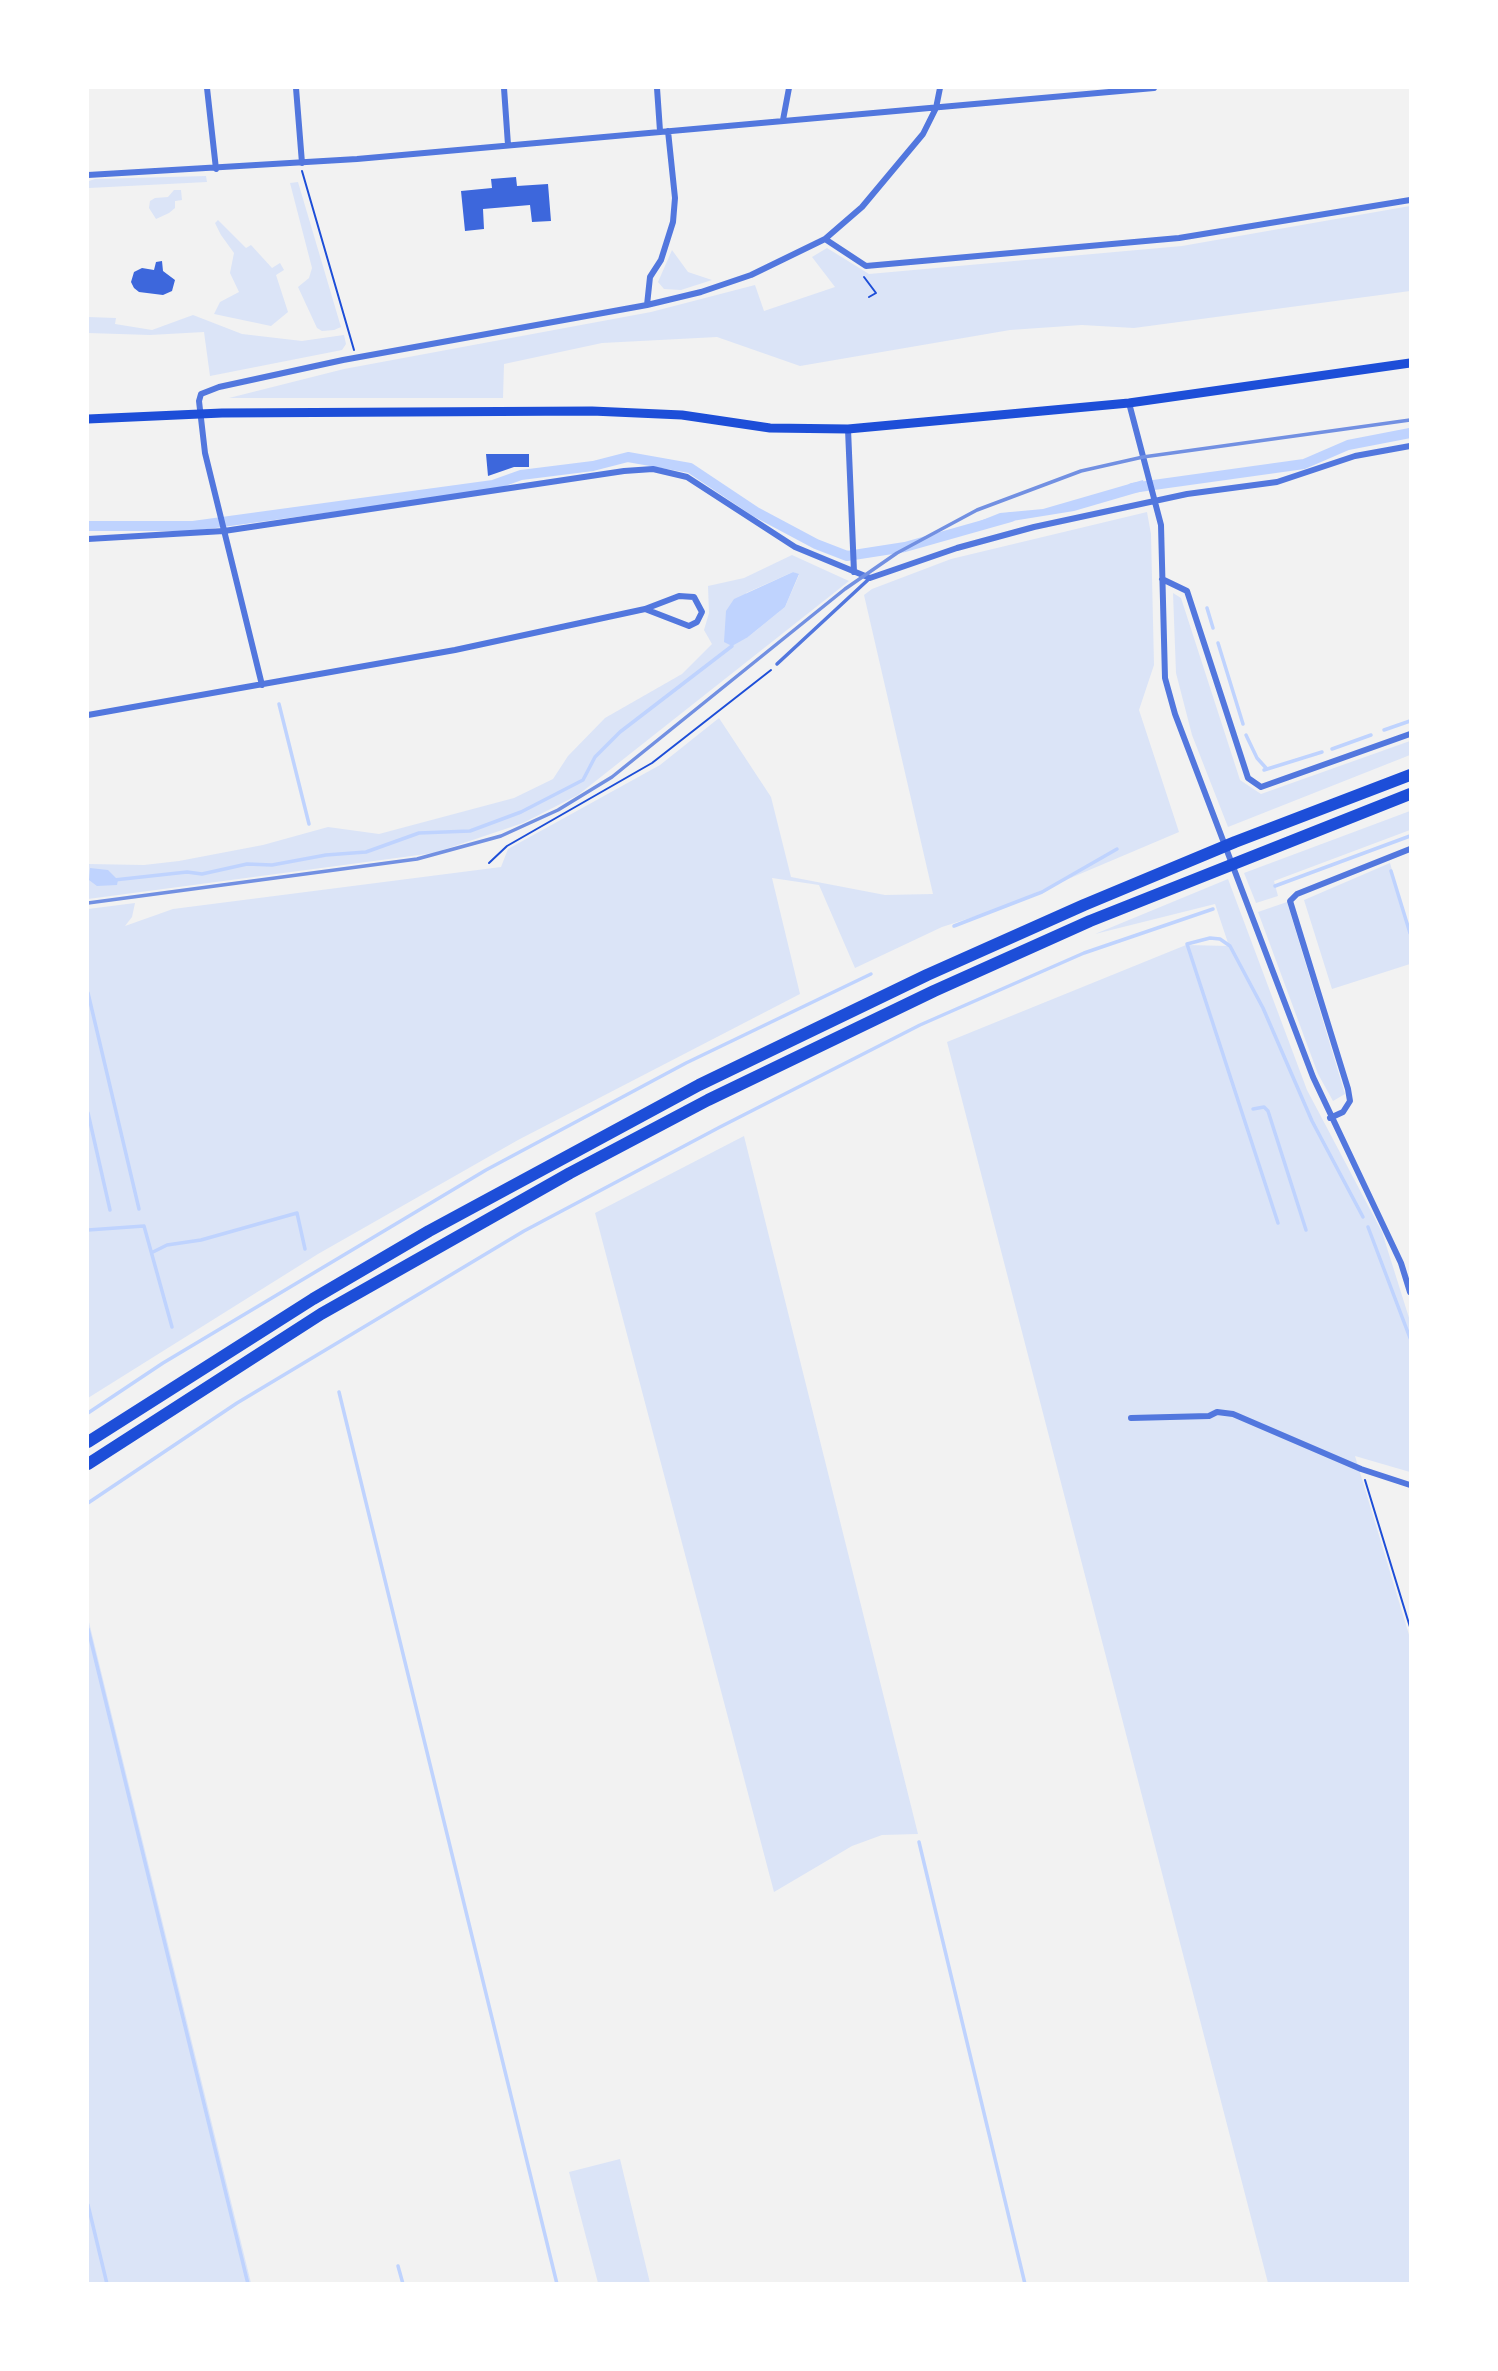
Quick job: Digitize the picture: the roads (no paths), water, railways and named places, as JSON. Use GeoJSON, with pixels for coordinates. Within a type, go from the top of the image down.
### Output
{"type":"FeatureCollection","features":[{"type":"Feature","properties":{"kind":"highway"},"geometry":{"type":"LineString","coordinates":[[88,1442],[195,1372],[405,1245],[699,1085],[927,975],[1084,905],[1235,842],[1410,775]]}},
{"type":"Feature","properties":{"kind":"highway"},"geometry":{"type":"LineString","coordinates":[[88,1464],[321,1314],[570,1172],[708,1100],[934,991],[1090,921],[1410,794]]}},
{"type":"Feature","properties":{"kind":"main road"},"geometry":{"type":"LineString","coordinates":[[88,419],[200,414],[604,411],[682,415],[770,428],[848,429],[1129,404],[1410,363]]}},
{"type":"Feature","properties":{"kind":"street"},"geometry":{"type":"LineString","coordinates":[[207,88],[216,169]]}},
{"type":"Feature","properties":{"kind":"street"},"geometry":{"type":"LineString","coordinates":[[296,88],[302,163]]}},
{"type":"Feature","properties":{"kind":"street"},"geometry":{"type":"LineString","coordinates":[[504,88],[508,145]]}},
{"type":"Feature","properties":{"kind":"street"},"geometry":{"type":"LineString","coordinates":[[646,305],[650,277],[660,260],[673,222],[675,198],[657,88]]}},
{"type":"Feature","properties":{"kind":"street"},"geometry":{"type":"LineString","coordinates":[[783,120],[789,88]]}},
{"type":"Feature","properties":{"kind":"street"},"geometry":{"type":"LineString","coordinates":[[262,685],[220,516],[200,414],[199,396],[213,388],[343,360],[646,305],[701,292],[751,275],[825,239],[862,207],[894,172],[923,134],[936,108],[940,88]]}},
{"type":"Feature","properties":{"kind":"street"},"geometry":{"type":"LineString","coordinates":[[88,175],[302,163],[936,108],[1094,90],[1154,88]]}},
{"type":"Feature","properties":{"kind":"street"},"geometry":{"type":"LineString","coordinates":[[825,239],[866,266],[1179,238],[1410,200]]}},
{"type":"Feature","properties":{"kind":"street"},"geometry":{"type":"LineString","coordinates":[[1129,404],[1161,525],[1165,678],[1175,714],[1330,1118],[1401,1263],[1410,1292]]}},
{"type":"Feature","properties":{"kind":"street"},"geometry":{"type":"LineString","coordinates":[[848,429],[855,572]]}},
{"type":"Feature","properties":{"kind":"street"},"geometry":{"type":"LineString","coordinates":[[88,539],[223,528],[653,469],[687,477],[795,547],[870,578],[957,548],[1156,499],[1277,482],[1354,456],[1410,446]]}},
{"type":"Feature","properties":{"kind":"street"},"geometry":{"type":"LineString","coordinates":[[1162,579],[1187,591],[1248,778],[1261,787],[1410,734]]}},
{"type":"Feature","properties":{"kind":"street"},"geometry":{"type":"LineString","coordinates":[[88,715],[455,650],[645,609],[687,595],[699,602],[702,612],[698,622],[689,626],[645,609]]}},
{"type":"Feature","properties":{"kind":"street"},"geometry":{"type":"LineString","coordinates":[[1330,1118],[1343,1112],[1350,1101],[1348,1089],[1290,901],[1292,897],[1410,849]]}},
{"type":"Feature","properties":{"kind":"street"},"geometry":{"type":"LineString","coordinates":[[1131,1418],[1209,1416],[1217,1412],[1233,1414],[1361,1469],[1410,1485]]}},
{"type":"Feature","properties":{"kind":"lane"},"geometry":{"type":"LineString","coordinates":[[777,664],[870,578]]}},
{"type":"Feature","properties":{"kind":"water"},"geometry":{"type":"Polygon","coordinates":[[[1143,480],[1146,490],[1074,511],[1006,522],[980,521],[1000,513],[1043,509],[1143,480]]]}},
{"type":"Feature","properties":{"kind":"water"},"geometry":{"type":"Polygon","coordinates":[[[793,572],[799,574],[785,607],[748,637],[732,646],[724,642],[726,611],[734,599],[793,572]]]}},
{"type":"Feature","properties":{"kind":"water"},"geometry":{"type":"Polygon","coordinates":[[[90,868],[108,870],[118,880],[117,885],[97,886],[89,880],[90,868]]]}},
{"type":"Feature","properties":{"kind":"waterway"},"geometry":{"type":"LineString","coordinates":[[1132,488],[1304,464],[1348,445],[1410,433]]}},
{"type":"Feature","properties":{"kind":"waterway"},"geometry":{"type":"LineString","coordinates":[[88,526],[193,526],[493,485],[521,475],[593,466],[628,457],[690,468],[756,512],[816,544],[847,556],[905,547],[1011,517]]}},
{"type":"Feature","properties":{"kind":"waterway"},"geometry":{"type":"LineString","coordinates":[[1207,608],[1213,628]]}},
{"type":"Feature","properties":{"kind":"waterway"},"geometry":{"type":"LineString","coordinates":[[1218,643],[1243,724]]}},
{"type":"Feature","properties":{"kind":"waterway"},"geometry":{"type":"LineString","coordinates":[[114,880],[187,872],[202,874],[247,864],[272,865],[326,855],[366,852],[419,833],[470,831],[521,812],[583,780],[595,757],[620,732],[732,646]]}},
{"type":"Feature","properties":{"kind":"waterway"},"geometry":{"type":"LineString","coordinates":[[279,704],[309,824]]}},
{"type":"Feature","properties":{"kind":"waterway"},"geometry":{"type":"LineString","coordinates":[[1384,730],[1410,721]]}},
{"type":"Feature","properties":{"kind":"waterway"},"geometry":{"type":"LineString","coordinates":[[1246,735],[1257,758],[1266,768]]}},
{"type":"Feature","properties":{"kind":"waterway"},"geometry":{"type":"LineString","coordinates":[[1332,749],[1371,735]]}},
{"type":"Feature","properties":{"kind":"waterway"},"geometry":{"type":"LineString","coordinates":[[1264,770],[1322,752]]}},
{"type":"Feature","properties":{"kind":"waterway"},"geometry":{"type":"LineString","coordinates":[[1275,886],[1410,836]]}},
{"type":"Feature","properties":{"kind":"waterway"},"geometry":{"type":"LineString","coordinates":[[954,926],[1042,892],[1117,849]]}},
{"type":"Feature","properties":{"kind":"waterway"},"geometry":{"type":"LineString","coordinates":[[1391,871],[1410,933]]}},
{"type":"Feature","properties":{"kind":"waterway"},"geometry":{"type":"LineString","coordinates":[[88,1503],[237,1403],[524,1231],[720,1127],[920,1025],[1084,953],[1213,909]]}},
{"type":"Feature","properties":{"kind":"waterway"},"geometry":{"type":"LineString","coordinates":[[1278,1223],[1187,944],[1210,938],[1220,939],[1230,946],[1263,1008],[1312,1121],[1363,1217]]}},
{"type":"Feature","properties":{"kind":"waterway"},"geometry":{"type":"LineString","coordinates":[[88,1413],[163,1363],[486,1170],[686,1063],[871,974]]}},
{"type":"Feature","properties":{"kind":"waterway"},"geometry":{"type":"LineString","coordinates":[[88,993],[139,1209]]}},
{"type":"Feature","properties":{"kind":"waterway"},"geometry":{"type":"LineString","coordinates":[[1253,1109],[1264,1107],[1268,1111],[1306,1230]]}},
{"type":"Feature","properties":{"kind":"waterway"},"geometry":{"type":"LineString","coordinates":[[88,1113],[110,1210]]}},
{"type":"Feature","properties":{"kind":"waterway"},"geometry":{"type":"LineString","coordinates":[[153,1252],[167,1245],[201,1240],[297,1213],[305,1249]]}},
{"type":"Feature","properties":{"kind":"waterway"},"geometry":{"type":"LineString","coordinates":[[88,1230],[144,1226],[172,1327]]}},
{"type":"Feature","properties":{"kind":"waterway"},"geometry":{"type":"LineString","coordinates":[[1368,1227],[1410,1338]]}},
{"type":"Feature","properties":{"kind":"waterway"},"geometry":{"type":"LineString","coordinates":[[339,1392],[557,2284]]}},
{"type":"Feature","properties":{"kind":"waterway"},"geometry":{"type":"LineString","coordinates":[[88,1629],[248,2284]]}},
{"type":"Feature","properties":{"kind":"waterway"},"geometry":{"type":"LineString","coordinates":[[919,1842],[1025,2284]]}},
{"type":"Feature","properties":{"kind":"waterway"},"geometry":{"type":"LineString","coordinates":[[88,2205],[107,2284]]}},
{"type":"Feature","properties":{"kind":"waterway"},"geometry":{"type":"LineString","coordinates":[[398,2266],[403,2284]]}},
{"type":"Feature","properties":{"kind":"railway"},"geometry":{"type":"LineString","coordinates":[[88,903],[417,859],[501,836],[558,810],[612,777],[845,589],[897,553],[977,510],[1081,471],[1143,457],[1410,420]]}}]}
